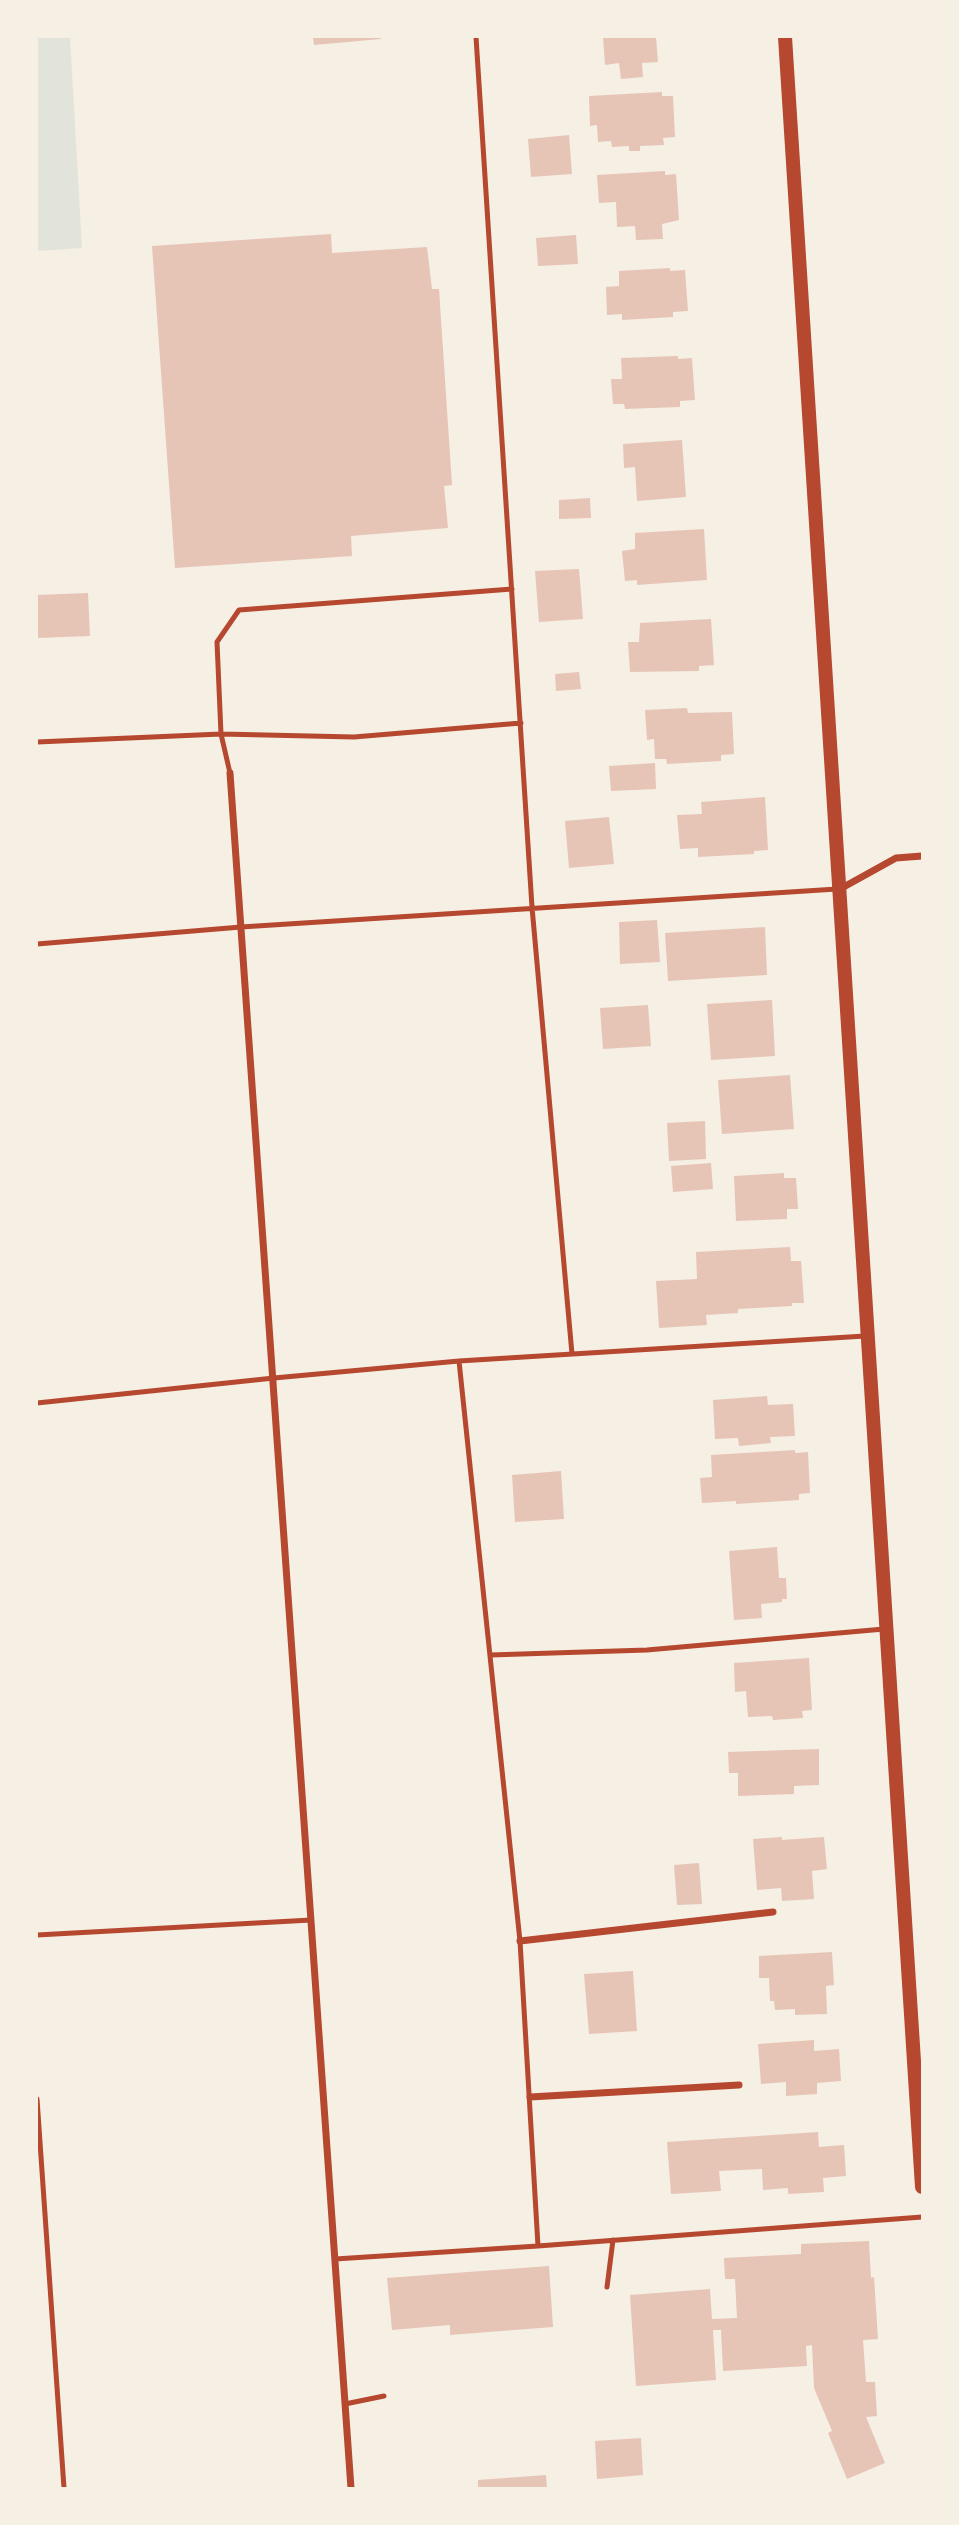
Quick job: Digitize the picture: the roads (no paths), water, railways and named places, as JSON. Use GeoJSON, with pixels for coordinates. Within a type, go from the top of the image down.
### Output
{"type":"FeatureCollection","features":[{"type":"Feature","properties":{"kind":"main road"},"geometry":{"type":"LineString","coordinates":[[785,37],[922,2187]]}},
{"type":"Feature","properties":{"kind":"street"},"geometry":{"type":"LineString","coordinates":[[230,773],[351,2488]]}},
{"type":"Feature","properties":{"kind":"street"},"geometry":{"type":"LineString","coordinates":[[839,889],[896,858],[922,856]]}},
{"type":"Feature","properties":{"kind":"street"},"geometry":{"type":"LineString","coordinates":[[520,1941],[773,1912]]}},
{"type":"Feature","properties":{"kind":"street"},"geometry":{"type":"LineString","coordinates":[[530,2097],[739,2085]]}},
{"type":"Feature","properties":{"kind":"lane"},"geometry":{"type":"LineString","coordinates":[[476,37],[532,907],[572,1353]]}},
{"type":"Feature","properties":{"kind":"lane"},"geometry":{"type":"LineString","coordinates":[[230,773],[221,734],[217,642],[239,610],[512,589]]}},
{"type":"Feature","properties":{"kind":"lane"},"geometry":{"type":"LineString","coordinates":[[37,742],[221,734],[354,737],[520,723]]}},
{"type":"Feature","properties":{"kind":"lane"},"geometry":{"type":"LineString","coordinates":[[37,944],[532,907],[839,889]]}},
{"type":"Feature","properties":{"kind":"lane"},"geometry":{"type":"LineString","coordinates":[[37,1402],[274,1378],[572,1353],[868,1336]]}},
{"type":"Feature","properties":{"kind":"lane"},"geometry":{"type":"LineString","coordinates":[[459,1362],[520,1941],[538,2246]]}},
{"type":"Feature","properties":{"kind":"lane"},"geometry":{"type":"LineString","coordinates":[[490,1655],[647,1650],[887,1628]]}},
{"type":"Feature","properties":{"kind":"lane"},"geometry":{"type":"LineString","coordinates":[[37,1935],[311,1920]]}},
{"type":"Feature","properties":{"kind":"lane"},"geometry":{"type":"LineString","coordinates":[[37,2099],[64,2488]]}},
{"type":"Feature","properties":{"kind":"lane"},"geometry":{"type":"LineString","coordinates":[[335,2259],[922,2217]]}},
{"type":"Feature","properties":{"kind":"lane"},"geometry":{"type":"LineString","coordinates":[[607,2287],[613,2240]]}},
{"type":"Feature","properties":{"kind":"lane"},"geometry":{"type":"LineString","coordinates":[[345,2404],[384,2396]]}}]}
